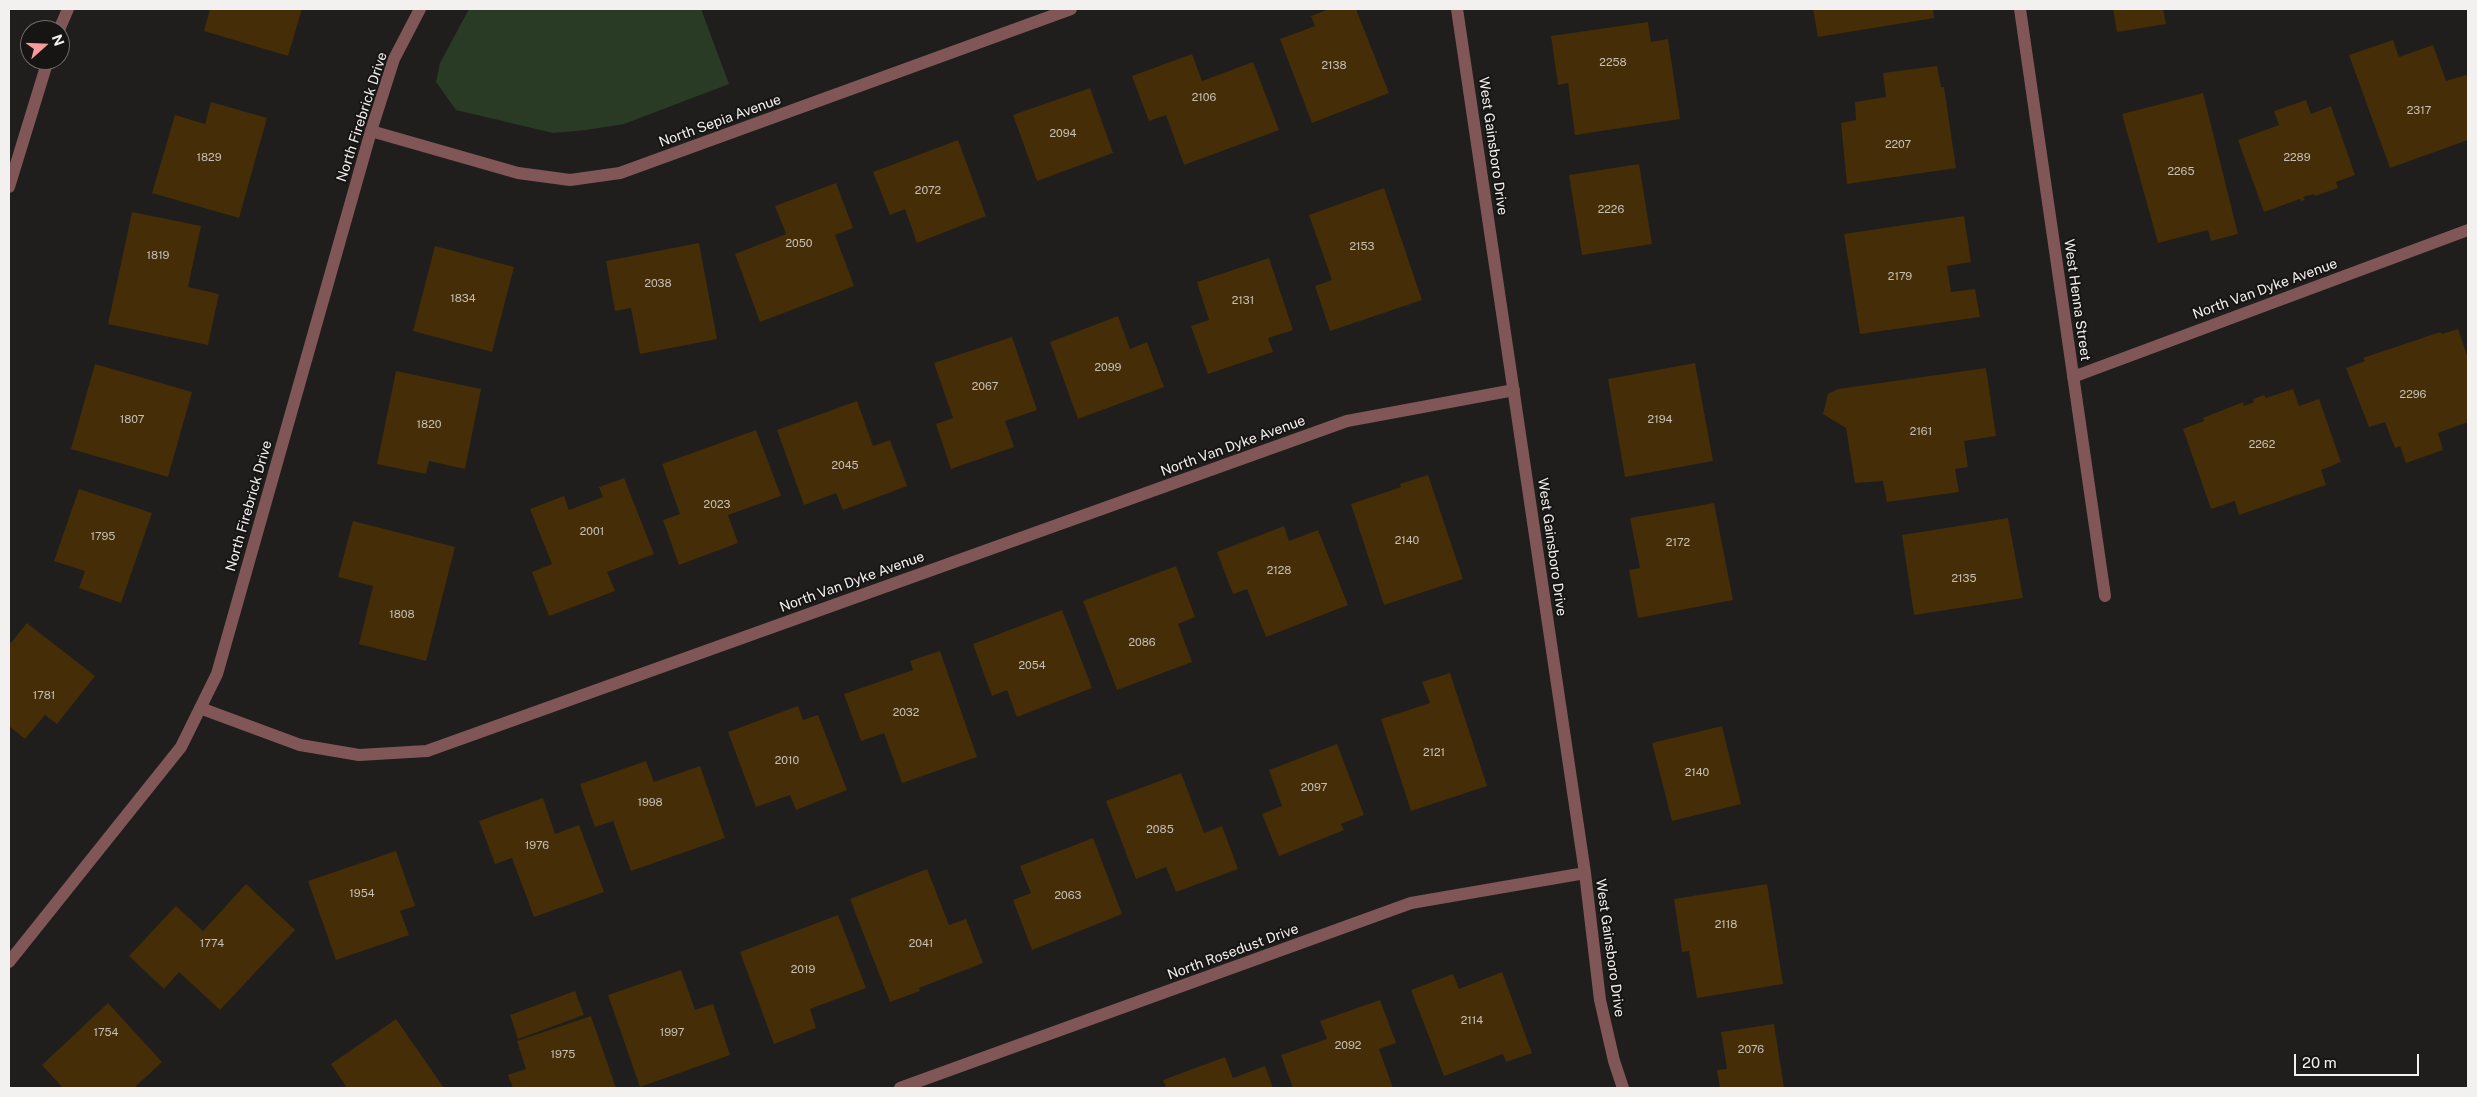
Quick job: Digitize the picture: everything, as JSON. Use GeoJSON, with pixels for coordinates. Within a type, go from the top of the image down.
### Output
{"type":"FeatureCollection","features":[{"type":"Feature","properties":{"kind":"street","name":"North Firebrick Drive"},"geometry":{"type":"LineString","coordinates":[[9,962],[182,748],[218,674],[371,131],[394,59],[420,9]]}},
{"type":"Feature","properties":{"kind":"street","name":"North Sepia Avenue"},"geometry":{"type":"LineString","coordinates":[[371,131],[518,174],[570,180],[620,173],[1071,9]]}},
{"type":"Feature","properties":{"kind":"street","name":"West Gainsboro Drive"},"geometry":{"type":"LineString","coordinates":[[1457,9],[1585,873],[1600,1000],[1614,1061],[1623,1088]]}},
{"type":"Feature","properties":{"kind":"street","name":"West Henna Street"},"geometry":{"type":"LineString","coordinates":[[2020,9],[2105,596]]}},
{"type":"Feature","properties":{"kind":"street"},"geometry":{"type":"LineString","coordinates":[[9,187],[45,70]]}},
{"type":"Feature","properties":{"kind":"street","name":"North Van Dyke Avenue"},"geometry":{"type":"LineString","coordinates":[[2073,376],[2468,230]]}},
{"type":"Feature","properties":{"kind":"street","name":"North Van Dyke Avenue"},"geometry":{"type":"LineString","coordinates":[[200,708],[300,745],[359,755],[427,751],[1347,421],[1514,390]]}},
{"type":"Feature","properties":{"kind":"street","name":"North Rosedust Drive"},"geometry":{"type":"LineString","coordinates":[[900,1088],[1411,903],[1585,873]]}},
{"type":"Feature","properties":{"kind":"green space"},"geometry":{"type":"Polygon","coordinates":[[[469,9],[701,9],[729,84],[624,124],[586,130],[553,133],[456,110],[436,82],[440,63],[469,9]]]}},
{"type":"Feature","properties":{"kind":"building"},"geometry":{"type":"Polygon","coordinates":[[[210,9],[302,9],[288,56],[204,31],[210,9]]]}},
{"type":"Feature","properties":{"kind":"building"},"geometry":{"type":"Polygon","coordinates":[[[1329,9],[1356,9],[1389,93],[1312,123],[1280,39],[1315,26],[1311,16],[1329,9]]]}},
{"type":"Feature","properties":{"kind":"building"},"geometry":{"type":"Polygon","coordinates":[[[1813,9],[1933,9],[1934,18],[1818,37],[1813,9]]]}},
{"type":"Feature","properties":{"kind":"building"},"geometry":{"type":"Polygon","coordinates":[[[2113,9],[2163,9],[2166,24],[2117,32],[2113,9]]]}},
{"type":"Feature","properties":{"kind":"building"},"geometry":{"type":"Polygon","coordinates":[[[1648,22],[1651,42],[1668,39],[1680,119],[1575,135],[1568,83],[1558,85],[1551,36],[1648,22]]]}},
{"type":"Feature","properties":{"kind":"building"},"geometry":{"type":"Polygon","coordinates":[[[2393,40],[2399,57],[2433,45],[2446,81],[2466,75],[2468,82],[2468,140],[2390,168],[2349,55],[2393,40]]]}},
{"type":"Feature","properties":{"kind":"building"},"geometry":{"type":"Polygon","coordinates":[[[1192,54],[1202,81],[1253,62],[1279,130],[1184,165],[1166,115],[1149,121],[1132,76],[1192,54]]]}},
{"type":"Feature","properties":{"kind":"building"},"geometry":{"type":"Polygon","coordinates":[[[1937,66],[1941,87],[1944,87],[1956,168],[1847,184],[1841,123],[1856,120],[1855,102],[1886,97],[1883,73],[1937,66]]]}},
{"type":"Feature","properties":{"kind":"building"},"geometry":{"type":"Polygon","coordinates":[[[1090,88],[1113,153],[1037,181],[1013,115],[1090,88]]]}},
{"type":"Feature","properties":{"kind":"building"},"geometry":{"type":"Polygon","coordinates":[[[2203,93],[2238,234],[2211,241],[2208,230],[2158,243],[2122,114],[2203,93]]]}},
{"type":"Feature","properties":{"kind":"building"},"geometry":{"type":"Polygon","coordinates":[[[2306,100],[2311,114],[2331,106],[2355,175],[2336,182],[2338,188],[2315,196],[2314,194],[2303,197],[2305,200],[2301,201],[2300,199],[2264,212],[2238,140],[2279,125],[2274,111],[2306,100]]]}},
{"type":"Feature","properties":{"kind":"building"},"geometry":{"type":"Polygon","coordinates":[[[211,102],[267,118],[239,218],[152,193],[175,115],[205,124],[211,102]]]}},
{"type":"Feature","properties":{"kind":"building"},"geometry":{"type":"Polygon","coordinates":[[[958,140],[986,216],[917,243],[905,209],[890,215],[873,172],[958,140]]]}},
{"type":"Feature","properties":{"kind":"building"},"geometry":{"type":"Polygon","coordinates":[[[1639,164],[1652,244],[1582,255],[1569,175],[1639,164]]]}},
{"type":"Feature","properties":{"kind":"building"},"geometry":{"type":"Polygon","coordinates":[[[836,183],[853,228],[835,235],[854,286],[760,322],[735,254],[786,234],[775,206],[836,183]]]}},
{"type":"Feature","properties":{"kind":"building"},"geometry":{"type":"Polygon","coordinates":[[[1384,188],[1422,300],[1330,331],[1315,286],[1332,280],[1309,215],[1384,188]]]}},
{"type":"Feature","properties":{"kind":"building"},"geometry":{"type":"Polygon","coordinates":[[[132,212],[201,226],[188,287],[219,294],[208,345],[108,324],[132,212]]]}},
{"type":"Feature","properties":{"kind":"building"},"geometry":{"type":"Polygon","coordinates":[[[1964,216],[1971,262],[1947,266],[1951,292],[1975,289],[1980,317],[1860,334],[1844,234],[1964,216]]]}},
{"type":"Feature","properties":{"kind":"building"},"geometry":{"type":"Polygon","coordinates":[[[699,243],[717,339],[640,354],[631,308],[615,311],[606,261],[699,243]]]}},
{"type":"Feature","properties":{"kind":"building"},"geometry":{"type":"Polygon","coordinates":[[[435,246],[514,267],[492,352],[413,331],[435,246]]]}},
{"type":"Feature","properties":{"kind":"building"},"geometry":{"type":"Polygon","coordinates":[[[1269,258],[1293,330],[1268,338],[1273,352],[1208,374],[1191,326],[1209,320],[1197,282],[1269,258]]]}},
{"type":"Feature","properties":{"kind":"building"},"geometry":{"type":"Polygon","coordinates":[[[1118,316],[1130,349],[1147,342],[1164,387],[1078,419],[1050,342],[1118,316]]]}},
{"type":"Feature","properties":{"kind":"building"},"geometry":{"type":"Polygon","coordinates":[[[2458,329],[2468,358],[2468,422],[2438,433],[2443,450],[2406,463],[2400,446],[2395,448],[2385,422],[2369,427],[2346,368],[2365,361],[2363,358],[2440,332],[2442,334],[2458,329]]]}},
{"type":"Feature","properties":{"kind":"building"},"geometry":{"type":"Polygon","coordinates":[[[1012,337],[1037,410],[1005,421],[1014,447],[951,469],[936,424],[953,418],[934,363],[1012,337]]]}},
{"type":"Feature","properties":{"kind":"building"},"geometry":{"type":"Polygon","coordinates":[[[1695,363],[1713,461],[1625,477],[1608,379],[1695,363]]]}},
{"type":"Feature","properties":{"kind":"building"},"geometry":{"type":"Polygon","coordinates":[[[95,364],[192,392],[168,477],[71,449],[95,364]]]}},
{"type":"Feature","properties":{"kind":"building"},"geometry":{"type":"Polygon","coordinates":[[[1986,368],[1996,436],[1964,441],[1968,467],[1955,469],[1959,492],[1887,502],[1883,481],[1855,483],[1846,428],[1823,414],[1828,394],[1838,389],[1986,368]]]}},
{"type":"Feature","properties":{"kind":"building"},"geometry":{"type":"Polygon","coordinates":[[[396,371],[481,389],[465,469],[429,461],[426,474],[377,464],[396,371]]]}},
{"type":"Feature","properties":{"kind":"building"},"geometry":{"type":"Polygon","coordinates":[[[2293,389],[2299,406],[2319,399],[2341,462],[2321,470],[2326,485],[2239,515],[2235,501],[2211,509],[2183,429],[2204,421],[2203,418],[2243,402],[2244,406],[2254,402],[2253,399],[2264,395],[2266,398],[2293,389]]]}},
{"type":"Feature","properties":{"kind":"building"},"geometry":{"type":"Polygon","coordinates":[[[857,401],[873,446],[890,440],[907,486],[843,510],[836,493],[804,505],[777,430],[857,401]]]}},
{"type":"Feature","properties":{"kind":"building"},"geometry":{"type":"Polygon","coordinates":[[[756,430],[781,496],[728,515],[738,543],[679,565],[663,520],[680,514],[662,464],[756,430]]]}},
{"type":"Feature","properties":{"kind":"building"},"geometry":{"type":"Polygon","coordinates":[[[1428,475],[1463,579],[1384,605],[1351,504],[1401,487],[1400,484],[1428,475]]]}},
{"type":"Feature","properties":{"kind":"building"},"geometry":{"type":"Polygon","coordinates":[[[624,478],[654,554],[607,572],[615,591],[549,616],[532,572],[552,564],[530,509],[564,496],[569,510],[603,497],[599,487],[624,478]]]}},
{"type":"Feature","properties":{"kind":"building"},"geometry":{"type":"Polygon","coordinates":[[[79,489],[152,513],[121,603],[79,588],[85,571],[54,561],[79,489]]]}},
{"type":"Feature","properties":{"kind":"building"},"geometry":{"type":"Polygon","coordinates":[[[1714,503],[1733,600],[1638,618],[1629,570],[1640,568],[1630,518],[1714,503]]]}},
{"type":"Feature","properties":{"kind":"building"},"geometry":{"type":"Polygon","coordinates":[[[2008,518],[2023,598],[1914,615],[1902,535],[2008,518]]]}},
{"type":"Feature","properties":{"kind":"building"},"geometry":{"type":"Polygon","coordinates":[[[353,521],[455,547],[426,661],[359,644],[373,586],[338,577],[353,521]]]}},
{"type":"Feature","properties":{"kind":"building"},"geometry":{"type":"Polygon","coordinates":[[[1284,526],[1289,541],[1318,530],[1348,605],[1266,637],[1247,589],[1233,594],[1217,552],[1284,526]]]}},
{"type":"Feature","properties":{"kind":"building"},"geometry":{"type":"Polygon","coordinates":[[[1176,566],[1195,617],[1178,624],[1192,662],[1117,690],[1083,601],[1176,566]]]}},
{"type":"Feature","properties":{"kind":"building"},"geometry":{"type":"Polygon","coordinates":[[[1062,610],[1092,688],[1017,717],[1007,690],[992,696],[973,644],[1062,610]]]}},
{"type":"Feature","properties":{"kind":"building"},"geometry":{"type":"Polygon","coordinates":[[[27,623],[95,676],[57,724],[45,715],[25,739],[9,726],[9,645],[27,623]]]}},
{"type":"Feature","properties":{"kind":"building"},"geometry":{"type":"Polygon","coordinates":[[[940,651],[977,757],[902,783],[884,733],[861,741],[844,694],[913,670],[910,661],[940,651]]]}},
{"type":"Feature","properties":{"kind":"building"},"geometry":{"type":"Polygon","coordinates":[[[1450,673],[1487,786],[1411,811],[1381,719],[1430,703],[1422,682],[1450,673]]]}},
{"type":"Feature","properties":{"kind":"building"},"geometry":{"type":"Polygon","coordinates":[[[798,706],[803,720],[818,715],[847,790],[796,810],[790,795],[756,807],[728,732],[798,706]]]}},
{"type":"Feature","properties":{"kind":"building"},"geometry":{"type":"Polygon","coordinates":[[[1722,726],[1741,804],[1672,821],[1652,743],[1722,726]]]}},
{"type":"Feature","properties":{"kind":"building"},"geometry":{"type":"Polygon","coordinates":[[[1337,744],[1364,815],[1341,824],[1344,830],[1279,856],[1262,814],[1282,806],[1269,770],[1337,744]]]}},
{"type":"Feature","properties":{"kind":"building"},"geometry":{"type":"Polygon","coordinates":[[[646,761],[654,782],[700,766],[725,838],[631,871],[613,821],[595,827],[580,784],[646,761]]]}},
{"type":"Feature","properties":{"kind":"building"},"geometry":{"type":"Polygon","coordinates":[[[1181,773],[1204,833],[1222,826],[1238,869],[1176,892],[1166,867],[1136,879],[1106,801],[1181,773]]]}},
{"type":"Feature","properties":{"kind":"building"},"geometry":{"type":"Polygon","coordinates":[[[543,798],[555,834],[579,825],[604,892],[534,917],[512,858],[495,864],[479,821],[543,798]]]}},
{"type":"Feature","properties":{"kind":"building"},"geometry":{"type":"Polygon","coordinates":[[[1093,838],[1122,914],[1032,950],[1013,900],[1031,893],[1020,866],[1093,838]]]}},
{"type":"Feature","properties":{"kind":"building"},"geometry":{"type":"Polygon","coordinates":[[[396,851],[415,906],[400,911],[409,935],[336,960],[308,881],[396,851]]]}},
{"type":"Feature","properties":{"kind":"building"},"geometry":{"type":"Polygon","coordinates":[[[927,869],[949,925],[966,919],[983,963],[919,988],[920,991],[890,1002],[850,899],[927,869]]]}},
{"type":"Feature","properties":{"kind":"building"},"geometry":{"type":"Polygon","coordinates":[[[246,884],[295,930],[220,1010],[179,972],[164,989],[129,956],[176,906],[203,931],[246,884]]]}},
{"type":"Feature","properties":{"kind":"building"},"geometry":{"type":"Polygon","coordinates":[[[1767,884],[1783,984],[1697,998],[1689,951],[1682,952],[1674,899],[1767,884]]]}},
{"type":"Feature","properties":{"kind":"building"},"geometry":{"type":"Polygon","coordinates":[[[838,915],[866,988],[810,1009],[816,1028],[774,1044],[740,952],[838,915]]]}},
{"type":"Feature","properties":{"kind":"building"},"geometry":{"type":"Polygon","coordinates":[[[681,970],[695,1010],[713,1004],[730,1055],[640,1087],[608,995],[681,970]]]}},
{"type":"Feature","properties":{"kind":"building"},"geometry":{"type":"Polygon","coordinates":[[[1502,972],[1532,1053],[1506,1062],[1503,1054],[1444,1076],[1411,990],[1453,974],[1459,989],[1502,972]]]}},
{"type":"Feature","properties":{"kind":"building"},"geometry":{"type":"Polygon","coordinates":[[[575,991],[584,1015],[518,1039],[510,1015],[575,991]]]}},
{"type":"Feature","properties":{"kind":"building"},"geometry":{"type":"Polygon","coordinates":[[[1380,1000],[1396,1043],[1379,1049],[1393,1088],[1293,1088],[1281,1055],[1327,1039],[1320,1021],[1380,1000]]]}},
{"type":"Feature","properties":{"kind":"building"},"geometry":{"type":"Polygon","coordinates":[[[108,1003],[162,1062],[134,1088],[63,1088],[42,1065],[108,1003]]]}},
{"type":"Feature","properties":{"kind":"building"},"geometry":{"type":"Polygon","coordinates":[[[591,1016],[616,1088],[513,1088],[508,1075],[526,1069],[517,1041],[591,1016]]]}},
{"type":"Feature","properties":{"kind":"building"},"geometry":{"type":"Polygon","coordinates":[[[396,1019],[444,1088],[347,1088],[331,1064],[396,1019]]]}},
{"type":"Feature","properties":{"kind":"building"},"geometry":{"type":"Polygon","coordinates":[[[1774,1024],[1784,1088],[1720,1088],[1717,1070],[1727,1069],[1721,1032],[1774,1024]]]}},
{"type":"Feature","properties":{"kind":"building"},"geometry":{"type":"Polygon","coordinates":[[[1225,1057],[1233,1078],[1265,1066],[1273,1088],[1166,1088],[1163,1080],[1225,1057]]]}}]}
